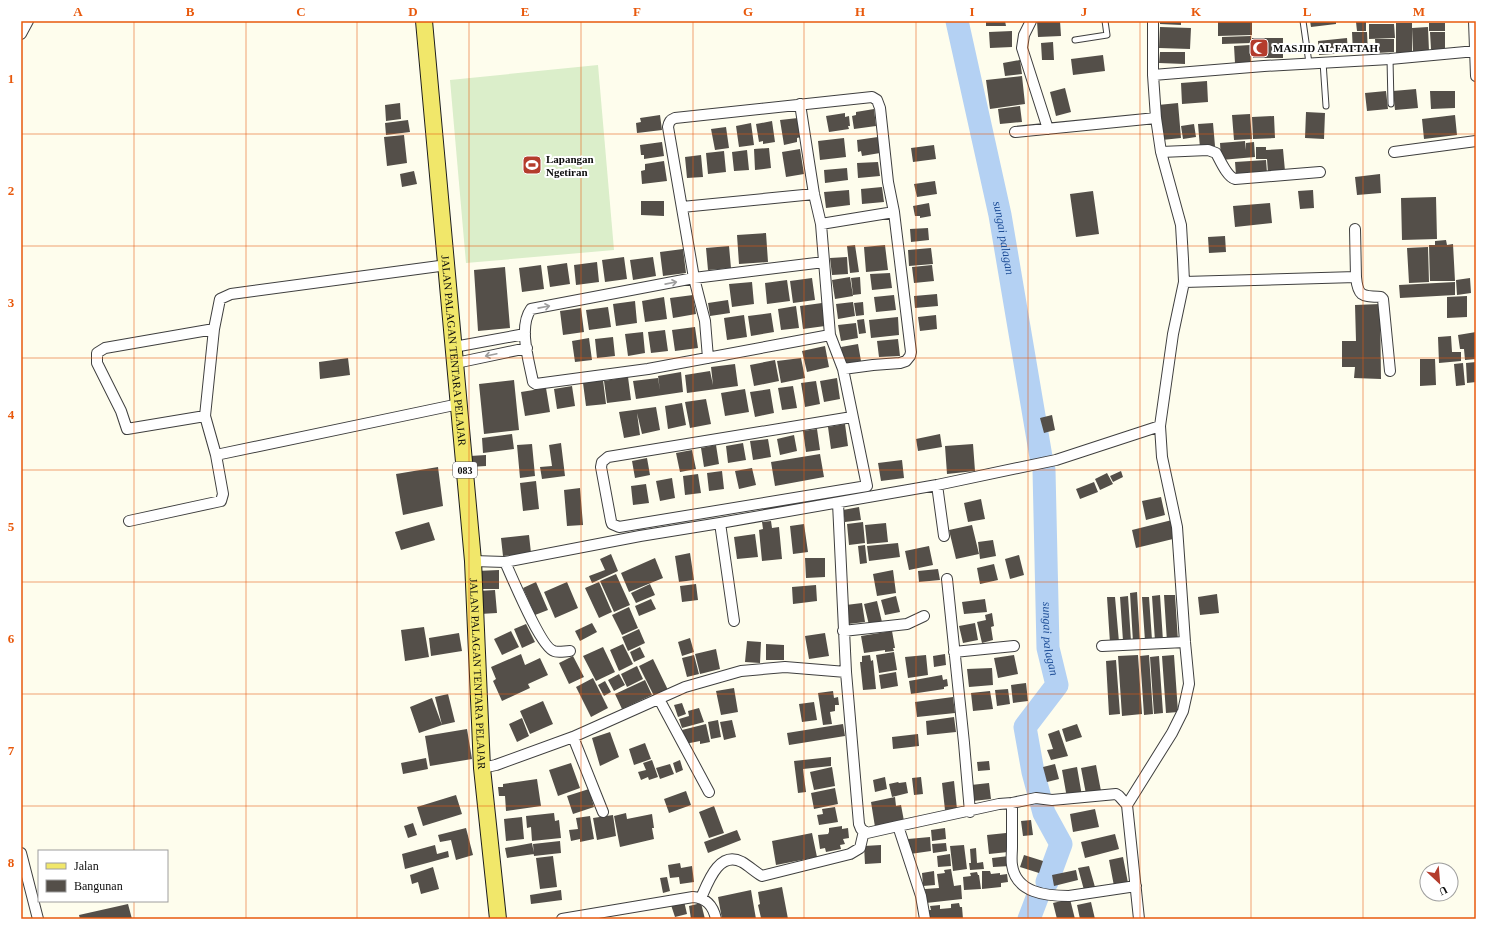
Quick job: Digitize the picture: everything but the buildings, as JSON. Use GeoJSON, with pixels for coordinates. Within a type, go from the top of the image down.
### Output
{"type":"FeatureCollection","features":[{"type":"Feature","properties":{"kind":"main road","name":"JALAN PALAGAN TENTARA PELAJAR"},"geometry":{"type":"LineString","coordinates":[[424,21],[473,561],[482,768],[498,919]]}},
{"type":"Feature","properties":{"kind":"street"},"geometry":{"type":"LineString","coordinates":[[21,34],[28,21]]}},
{"type":"Feature","properties":{"kind":"street"},"geometry":{"type":"LineString","coordinates":[[1031,21],[1024,35],[1022,48],[1048,129]]}},
{"type":"Feature","properties":{"kind":"street"},"geometry":{"type":"LineString","coordinates":[[1127,805],[1172,733],[1183,711],[1189,684],[1184,642],[1177,527],[1162,457],[1160,426],[1173,334],[1184,282],[1181,225],[1161,152],[1156,118],[1153,75],[1153,21]]}},
{"type":"Feature","properties":{"kind":"street"},"geometry":{"type":"LineString","coordinates":[[1474,21],[1476,76]]}},
{"type":"Feature","properties":{"kind":"street"},"geometry":{"type":"LineString","coordinates":[[1153,75],[1323,62],[1390,59],[1475,51]]}},
{"type":"Feature","properties":{"kind":"street"},"geometry":{"type":"LineString","coordinates":[[708,358],[705,321],[694,278],[668,127],[670,120],[675,118],[872,97],[877,100],[880,108],[888,182],[894,212],[911,352],[906,361],[900,363],[843,369]]}},
{"type":"Feature","properties":{"kind":"street"},"geometry":{"type":"LineString","coordinates":[[800,104],[814,194],[821,224],[830,335],[843,369],[867,486],[619,527],[612,524],[609,516],[601,468],[602,462],[608,457],[852,417]]}},
{"type":"Feature","properties":{"kind":"street"},"geometry":{"type":"LineString","coordinates":[[1015,132],[1156,118]]}},
{"type":"Feature","properties":{"kind":"street"},"geometry":{"type":"LineString","coordinates":[[1394,152],[1476,141]]}},
{"type":"Feature","properties":{"kind":"street"},"geometry":{"type":"LineString","coordinates":[[1161,152],[1213,151],[1216,153],[1229,175],[1235,179],[1320,172]]}},
{"type":"Feature","properties":{"kind":"street"},"geometry":{"type":"LineString","coordinates":[[682,207],[814,194]]}},
{"type":"Feature","properties":{"kind":"street"},"geometry":{"type":"LineString","coordinates":[[821,224],[894,212]]}},
{"type":"Feature","properties":{"kind":"street"},"geometry":{"type":"LineString","coordinates":[[1355,228],[1356,277],[1358,292],[1361,295],[1381,296],[1383,298],[1390,371]]}},
{"type":"Feature","properties":{"kind":"street"},"geometry":{"type":"LineString","coordinates":[[824,262],[694,278],[531,309],[527,316],[525,334],[533,382],[536,384],[648,369],[830,335]]}},
{"type":"Feature","properties":{"kind":"street"},"geometry":{"type":"LineString","coordinates":[[129,521],[221,501],[223,494],[216,455],[205,416],[214,329],[220,299],[231,294],[447,265]]}},
{"type":"Feature","properties":{"kind":"street"},"geometry":{"type":"LineString","coordinates":[[1184,282],[1356,277]]}},
{"type":"Feature","properties":{"kind":"street"},"geometry":{"type":"LineString","coordinates":[[205,416],[126,429],[121,411],[97,363],[97,353],[105,348],[214,329]]}},
{"type":"Feature","properties":{"kind":"street"},"geometry":{"type":"LineString","coordinates":[[455,355],[525,334]]}},
{"type":"Feature","properties":{"kind":"street"},"geometry":{"type":"LineString","coordinates":[[455,355],[527,348]]}},
{"type":"Feature","properties":{"kind":"street"},"geometry":{"type":"LineString","coordinates":[[216,455],[459,404]]}},
{"type":"Feature","properties":{"kind":"street"},"geometry":{"type":"LineString","coordinates":[[473,561],[505,562],[640,536],[937,485],[1056,460],[1160,426]]}},
{"type":"Feature","properties":{"kind":"street"},"geometry":{"type":"LineString","coordinates":[[937,485],[944,536]]}},
{"type":"Feature","properties":{"kind":"street"},"geometry":{"type":"LineString","coordinates":[[838,503],[846,672],[859,824],[864,831],[867,833],[970,812],[998,804],[1036,798],[1052,800],[1116,794],[1120,796],[1127,805],[1139,919]]}},
{"type":"Feature","properties":{"kind":"street"},"geometry":{"type":"LineString","coordinates":[[694,514],[696,527]]}},
{"type":"Feature","properties":{"kind":"street"},"geometry":{"type":"LineString","coordinates":[[720,523],[734,621]]}},
{"type":"Feature","properties":{"kind":"street"},"geometry":{"type":"LineString","coordinates":[[505,562],[530,618],[549,648],[554,652],[570,651]]}},
{"type":"Feature","properties":{"kind":"street"},"geometry":{"type":"LineString","coordinates":[[947,579],[970,812]]}},
{"type":"Feature","properties":{"kind":"street"},"geometry":{"type":"LineString","coordinates":[[843,631],[907,624],[924,616]]}},
{"type":"Feature","properties":{"kind":"street"},"geometry":{"type":"LineString","coordinates":[[1102,646],[1184,642]]}},
{"type":"Feature","properties":{"kind":"street"},"geometry":{"type":"LineString","coordinates":[[954,652],[1014,646]]}},
{"type":"Feature","properties":{"kind":"street"},"geometry":{"type":"LineString","coordinates":[[482,768],[496,765],[573,737],[685,687],[741,671],[785,668],[846,672]]}},
{"type":"Feature","properties":{"kind":"street"},"geometry":{"type":"LineString","coordinates":[[660,699],[709,792]]}},
{"type":"Feature","properties":{"kind":"street"},"geometry":{"type":"LineString","coordinates":[[573,737],[603,812]]}},
{"type":"Feature","properties":{"kind":"street"},"geometry":{"type":"LineString","coordinates":[[1012,803],[1012,865],[1015,876],[1020,884],[1039,894],[1059,896],[1069,896],[1136,886]]}},
{"type":"Feature","properties":{"kind":"street"},"geometry":{"type":"LineString","coordinates":[[898,826],[921,896],[925,919]]}},
{"type":"Feature","properties":{"kind":"street"},"geometry":{"type":"LineString","coordinates":[[701,898],[712,874],[722,863],[732,859],[741,861],[762,876],[850,854],[860,848],[864,831]]}},
{"type":"Feature","properties":{"kind":"street"},"geometry":{"type":"LineString","coordinates":[[21,853],[38,919]]}},
{"type":"Feature","properties":{"kind":"street"},"geometry":{"type":"LineString","coordinates":[[562,919],[693,897],[708,901],[716,919]]}},
{"type":"Feature","properties":{"kind":"lane"},"geometry":{"type":"LineString","coordinates":[[1075,40],[1107,35],[1105,21]]}},
{"type":"Feature","properties":{"kind":"lane"},"geometry":{"type":"LineString","coordinates":[[1304,21],[1309,63]]}},
{"type":"Feature","properties":{"kind":"lane"},"geometry":{"type":"LineString","coordinates":[[1390,59],[1391,104]]}},
{"type":"Feature","properties":{"kind":"lane"},"geometry":{"type":"LineString","coordinates":[[1323,62],[1326,106]]}},
{"type":"Feature","properties":{"kind":"green space","name":"Lapangan Ngetiran"},"geometry":{"type":"Polygon","coordinates":[[[598,65],[614,250],[466,263],[450,80],[598,65]]]}},
{"type":"Feature","properties":{"kind":"waterway","name":"sungai palagan"},"geometry":{"type":"LineString","coordinates":[[957,21],[1000,215],[1041,457]]}},
{"type":"Feature","properties":{"kind":"waterway","name":"sungai palagan"},"geometry":{"type":"LineString","coordinates":[[1044,470],[1048,648],[1057,685],[1025,727],[1033,772],[1044,813],[1061,844],[1047,882]]}},
{"type":"Feature","properties":{"kind":"waterway","name":"sungai palagan"},"geometry":{"type":"LineString","coordinates":[[1029,919],[1037,898]]}},
{"type":"Feature","properties":{"kind":"place","name":"MASJID AL FATTAH"},"geometry":{"type":"Point","coordinates":[1259,48]}},
{"type":"Feature","properties":{"kind":"place","name":"Lapangan Ngetiran"},"geometry":{"type":"Point","coordinates":[532,165]}}]}
